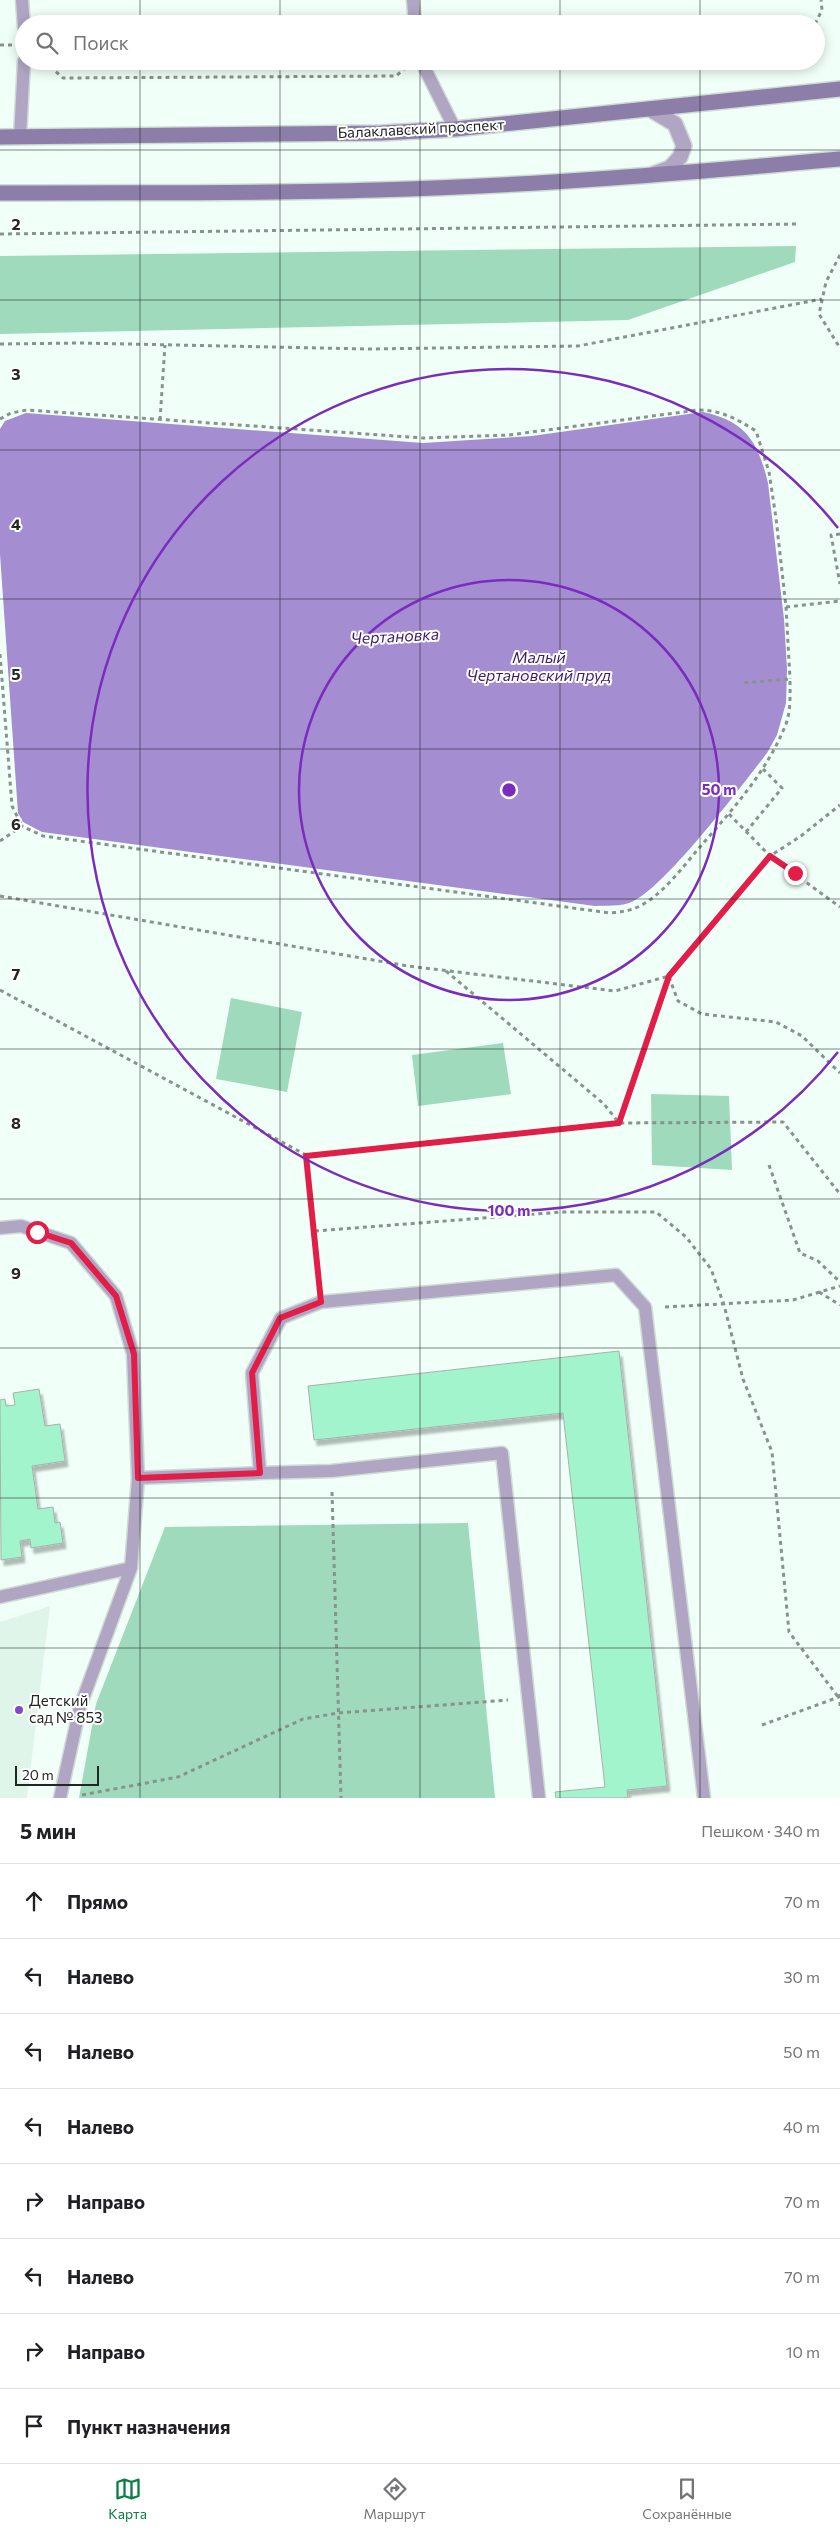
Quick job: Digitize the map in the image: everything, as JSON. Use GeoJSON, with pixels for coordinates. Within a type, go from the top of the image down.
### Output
{"type":"FeatureCollection","features":[{"type":"Feature","properties":{"kind":"main road","name":"Балаклавский проспект"},"geometry":{"type":"LineString","coordinates":[[0,137],[382,133],[455,129],[840,89]]}},
{"type":"Feature","properties":{"kind":"main road"},"geometry":{"type":"LineString","coordinates":[[0,193],[374,190],[516,185],[840,159]]}},
{"type":"Feature","properties":{"kind":"street"},"geometry":{"type":"LineString","coordinates":[[650,109],[675,124],[684,146],[680,157],[670,168],[650,175]]}},
{"type":"Feature","properties":{"kind":"lane"},"geometry":{"type":"LineString","coordinates":[[22,0],[23,15]]}},
{"type":"Feature","properties":{"kind":"lane"},"geometry":{"type":"LineString","coordinates":[[413,0],[414,15]]}},
{"type":"Feature","properties":{"kind":"lane"},"geometry":{"type":"LineString","coordinates":[[20,137],[24,70]]}},
{"type":"Feature","properties":{"kind":"lane"},"geometry":{"type":"LineString","coordinates":[[426,70],[455,129]]}},
{"type":"Feature","properties":{"kind":"lane"},"geometry":{"type":"LineString","coordinates":[[0,1228],[21,1226],[71,1243],[116,1296],[134,1354],[138,1478],[131,1568],[80,1708],[67,1797]]}},
{"type":"Feature","properties":{"kind":"lane"},"geometry":{"type":"LineString","coordinates":[[260,1473],[252,1373],[280,1318],[321,1302],[616,1275],[645,1307],[704,1798]]}},
{"type":"Feature","properties":{"kind":"lane"},"geometry":{"type":"LineString","coordinates":[[138,1478],[332,1471],[502,1454],[539,1798]]}},
{"type":"Feature","properties":{"kind":"lane"},"geometry":{"type":"LineString","coordinates":[[0,1597],[131,1568]]}},
{"type":"Feature","properties":{"kind":"path"},"geometry":{"type":"LineString","coordinates":[[820,15],[822,10],[821,0]]}},
{"type":"Feature","properties":{"kind":"path"},"geometry":{"type":"LineString","coordinates":[[54,70],[63,78],[396,76],[403,70]]}},
{"type":"Feature","properties":{"kind":"path"},"geometry":{"type":"LineString","coordinates":[[0,234],[799,224]]}},
{"type":"Feature","properties":{"kind":"path"},"geometry":{"type":"LineString","coordinates":[[840,255],[826,282],[819,314],[840,348]]}},
{"type":"Feature","properties":{"kind":"path"},"geometry":{"type":"LineString","coordinates":[[0,344],[81,343],[369,349],[578,346],[822,299]]}},
{"type":"Feature","properties":{"kind":"path"},"geometry":{"type":"LineString","coordinates":[[160,420],[165,345]]}},
{"type":"Feature","properties":{"kind":"path"},"geometry":{"type":"LineString","coordinates":[[0,419],[11,413],[26,410],[423,438],[509,435],[698,410],[711,410],[726,414],[756,431],[763,447],[769,472],[786,607],[790,703],[786,722],[763,769],[728,814],[669,882],[641,906],[626,912],[610,913],[43,836],[22,826],[12,806],[0,654]]}},
{"type":"Feature","properties":{"kind":"path"},"geometry":{"type":"LineString","coordinates":[[840,534],[831,535],[840,584]]}},
{"type":"Feature","properties":{"kind":"path"},"geometry":{"type":"LineString","coordinates":[[786,607],[840,601]]}},
{"type":"Feature","properties":{"kind":"path"},"geometry":{"type":"LineString","coordinates":[[742,683],[790,679]]}},
{"type":"Feature","properties":{"kind":"path"},"geometry":{"type":"LineString","coordinates":[[746,832],[782,788],[763,769]]}},
{"type":"Feature","properties":{"kind":"path"},"geometry":{"type":"LineString","coordinates":[[619,1123],[669,976],[770,856],[801,836],[840,805]]}},
{"type":"Feature","properties":{"kind":"path"},"geometry":{"type":"LineString","coordinates":[[728,814],[770,856],[840,907]]}},
{"type":"Feature","properties":{"kind":"path"},"geometry":{"type":"LineString","coordinates":[[0,840],[22,826]]}},
{"type":"Feature","properties":{"kind":"path"},"geometry":{"type":"LineString","coordinates":[[0,896],[446,971],[615,991],[669,976]]}},
{"type":"Feature","properties":{"kind":"path"},"geometry":{"type":"LineString","coordinates":[[446,971],[597,1099],[619,1123]]}},
{"type":"Feature","properties":{"kind":"path"},"geometry":{"type":"LineString","coordinates":[[669,976],[678,1001],[702,1014],[776,1022],[802,1036],[840,1072]]}},
{"type":"Feature","properties":{"kind":"path"},"geometry":{"type":"LineString","coordinates":[[0,990],[306,1156],[619,1123],[783,1122],[840,1194]]}},
{"type":"Feature","properties":{"kind":"path"},"geometry":{"type":"LineString","coordinates":[[306,1156],[321,1302]]}},
{"type":"Feature","properties":{"kind":"path"},"geometry":{"type":"LineString","coordinates":[[645,1307],[724,1305],[794,1300],[840,1284],[818,1261],[800,1253],[769,1165]]}},
{"type":"Feature","properties":{"kind":"path"},"geometry":{"type":"LineString","coordinates":[[315,1231],[562,1212],[656,1212],[686,1237],[711,1269],[724,1305],[743,1379],[772,1452],[789,1632],[840,1696],[840,1708]]}},
{"type":"Feature","properties":{"kind":"path"},"geometry":{"type":"LineString","coordinates":[[819,1292],[840,1305]]}},
{"type":"Feature","properties":{"kind":"path"},"geometry":{"type":"LineString","coordinates":[[332,1471],[340,1798]]}},
{"type":"Feature","properties":{"kind":"path"},"geometry":{"type":"LineString","coordinates":[[762,1725],[840,1696]]}},
{"type":"Feature","properties":{"kind":"path"},"geometry":{"type":"LineString","coordinates":[[67,1797],[178,1777],[303,1719],[338,1713],[528,1698]]}},
{"type":"Feature","properties":{"kind":"shaded area","name":"Детский сад № 853"},"geometry":{"type":"Polygon","coordinates":[[[50,1606],[27,1798],[0,1798],[0,1622],[50,1606]]]}},
{"type":"Feature","properties":{"kind":"green space"},"geometry":{"type":"Polygon","coordinates":[[[796,246],[795,262],[628,320],[0,334],[0,256],[796,246]]]}},
{"type":"Feature","properties":{"kind":"green space"},"geometry":{"type":"Polygon","coordinates":[[[231,998],[302,1012],[287,1092],[216,1079],[231,998]]]}},
{"type":"Feature","properties":{"kind":"green space"},"geometry":{"type":"Polygon","coordinates":[[[503,1043],[511,1094],[418,1106],[412,1055],[503,1043]]]}},
{"type":"Feature","properties":{"kind":"green space"},"geometry":{"type":"Polygon","coordinates":[[[651,1094],[729,1096],[732,1170],[652,1165],[651,1094]]]}},
{"type":"Feature","properties":{"kind":"green space"},"geometry":{"type":"Polygon","coordinates":[[[468,1523],[495,1798],[79,1798],[96,1704],[165,1527],[468,1523]]]}},
{"type":"Feature","properties":{"kind":"water","name":"Малый Чертановский пруд"},"geometry":{"type":"Polygon","coordinates":[[[703,412],[730,421],[748,436],[760,456],[768,483],[784,619],[787,669],[786,703],[777,735],[767,753],[701,836],[661,880],[643,895],[625,904],[595,906],[42,832],[23,822],[18,813],[0,554],[0,429],[5,421],[26,413],[423,443],[532,436],[703,412]]]}},
{"type":"Feature","properties":{"kind":"building"},"geometry":{"type":"Polygon","coordinates":[[[619,1351],[667,1786],[627,1790],[628,1798],[556,1798],[555,1792],[605,1787],[563,1413],[314,1440],[308,1386],[619,1351]]]}},
{"type":"Feature","properties":{"kind":"building"},"geometry":{"type":"Polygon","coordinates":[[[39,1389],[45,1426],[60,1424],[65,1461],[32,1466],[38,1509],[53,1507],[55,1523],[60,1522],[63,1543],[31,1548],[30,1539],[20,1541],[22,1557],[1,1560],[0,1400],[5,1399],[6,1406],[15,1405],[13,1393],[39,1389]]]}},
{"type":"Feature","properties":{"kind":"place","name":"Детский сад № 853"},"geometry":{"type":"Point","coordinates":[19,1710]}},
{"type":"Feature","properties":{"kind":"route"},"geometry":{"type":"LineString","coordinates":[[37,1232],[71,1243],[116,1296],[134,1354],[138,1478],[260,1473],[252,1373],[280,1318],[321,1302],[306,1156],[619,1123],[669,976],[770,856],[795,873]]}},
{"type":"Feature","properties":{"kind":"water label","name":"Чертановка"},"geometry":{"type":"Point","coordinates":[395,636]}}]}
